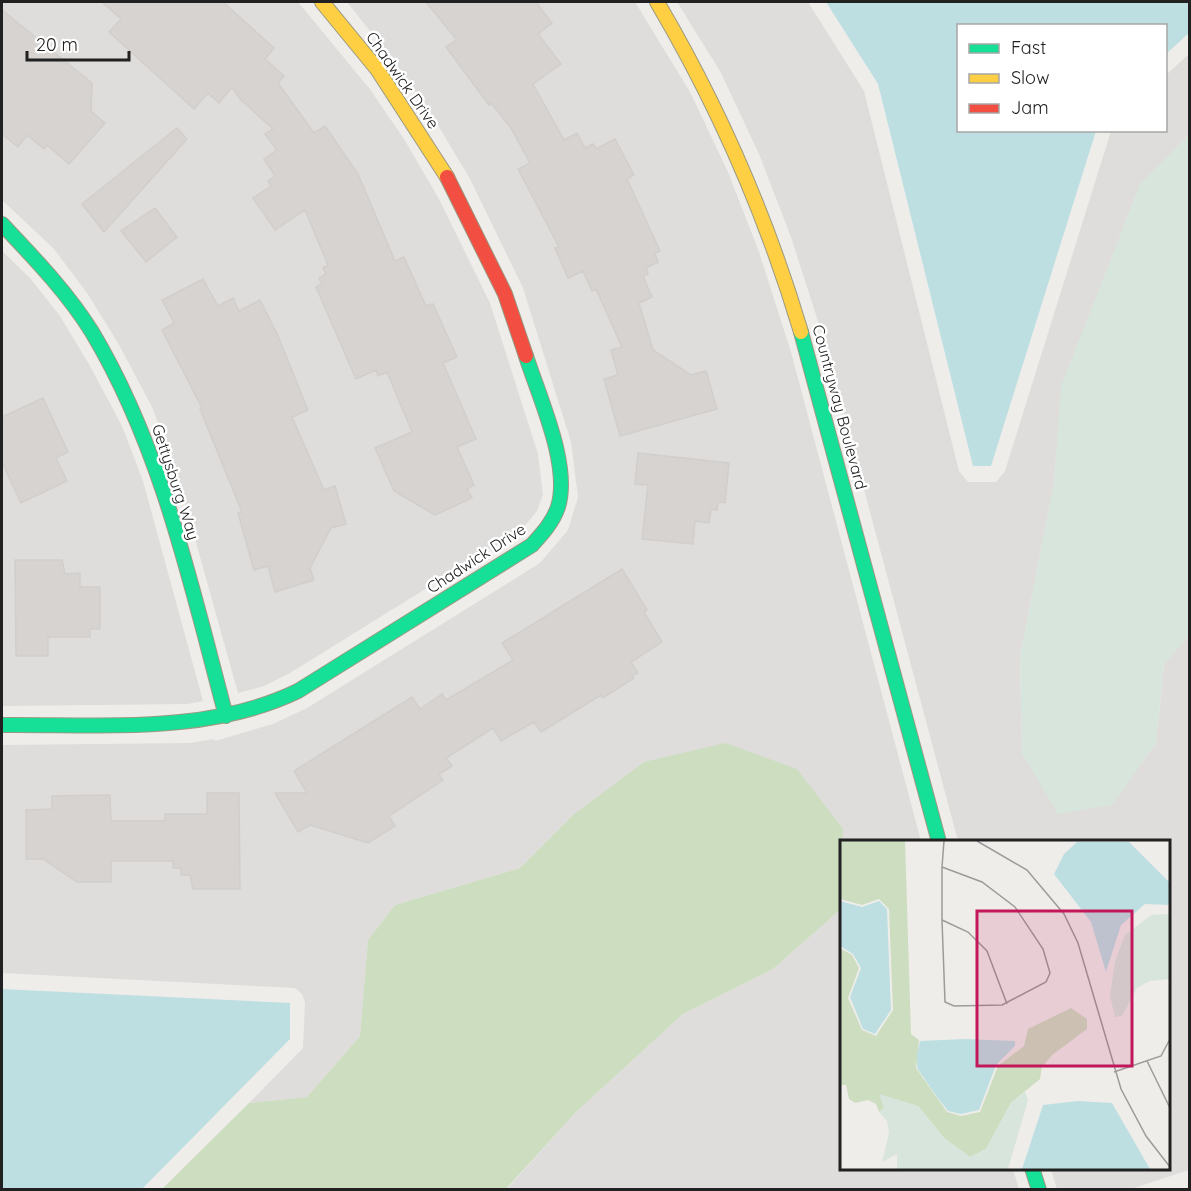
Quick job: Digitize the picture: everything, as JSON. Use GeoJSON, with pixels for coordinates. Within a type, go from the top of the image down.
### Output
{"type":"FeatureCollection","features":[{"type":"Feature","properties":{"kind":"street","name":"Chadwick Drive"},"geometry":{"type":"LineString","coordinates":[[2,726],[190,723],[269,705],[298,691],[532,545],[552,522],[561,498],[555,448],[501,285],[454,188],[418,128],[383,76],[322,2]]}},
{"type":"Feature","properties":{"kind":"street","name":"Countryway Boulevard"},"geometry":{"type":"LineString","coordinates":[[657,2],[705,82],[744,164],[775,244],[808,346],[938,840]]}},
{"type":"Feature","properties":{"kind":"street","name":"Gettysburg Way"},"geometry":{"type":"LineString","coordinates":[[2,224],[42,264],[73,305],[104,353],[137,417],[159,475],[226,716]]}},
{"type":"Feature","properties":{"kind":"street"},"geometry":{"type":"LineString","coordinates":[[1033,1170],[1039,1190]]}},
{"type":"Feature","properties":{"kind":"shaded area"},"geometry":{"type":"Polygon","coordinates":[[[2,2],[298,2],[369,88],[404,139],[439,199],[490,303],[538,454],[543,495],[537,511],[522,529],[290,673],[264,686],[238,693],[175,467],[152,407],[118,343],[87,293],[54,249],[2,200],[2,2]]]}},
{"type":"Feature","properties":{"kind":"shaded area"},"geometry":{"type":"Polygon","coordinates":[[[347,2],[635,2],[690,92],[728,172],[759,252],[791,352],[921,840],[843,840],[843,829],[573,815],[520,868],[395,905],[368,940],[360,1036],[307,1097],[249,1103],[303,1048],[305,1003],[302,994],[295,988],[2,973],[2,745],[190,743],[214,739],[215,741],[273,724],[307,708],[540,563],[568,530],[578,497],[571,442],[523,288],[470,179],[433,117],[396,64],[347,2]]]}},
{"type":"Feature","properties":{"kind":"shaded area"},"geometry":{"type":"Polygon","coordinates":[[[677,2],[808,2],[864,91],[959,471],[968,482],[996,482],[1005,471],[1111,132],[1167,132],[1167,74],[1189,54],[1189,135],[1140,185],[1062,386],[1054,483],[1020,657],[1022,753],[1059,813],[1112,804],[1156,743],[1164,664],[1189,635],[1189,1170],[1131,1189],[1057,1189],[1051,1170],[1170,1170],[1170,840],[958,840],[824,340],[791,237],[759,154],[720,71],[677,2]]]}},
{"type":"Feature","properties":{"kind":"shaded area"},"geometry":{"type":"Polygon","coordinates":[[[1189,135],[1189,635],[1164,664],[1156,743],[1112,805],[1058,814],[1022,753],[1020,657],[1054,483],[1061,386],[1140,185],[1189,135]]]}},
{"type":"Feature","properties":{"kind":"shaded area"},"geometry":{"type":"Polygon","coordinates":[[[2,251],[30,278],[60,316],[122,426],[143,481],[203,701],[188,704],[2,706],[2,251]]]}},
{"type":"Feature","properties":{"kind":"shaded area"},"geometry":{"type":"Polygon","coordinates":[[[840,910],[840,1170],[1013,1170],[1019,1189],[506,1190],[577,1111],[683,1014],[773,969],[840,910]]]}},
{"type":"Feature","properties":{"kind":"green space"},"geometry":{"type":"Polygon","coordinates":[[[725,743],[797,769],[843,829],[843,840],[840,840],[840,910],[773,969],[683,1014],[577,1111],[506,1189],[162,1189],[249,1103],[307,1097],[360,1036],[368,940],[395,905],[520,868],[573,815],[644,762],[725,743]]]}},
{"type":"Feature","properties":{"kind":"water"},"geometry":{"type":"Polygon","coordinates":[[[826,2],[1189,2],[1189,33],[1167,53],[1167,24],[957,24],[957,132],[1096,132],[991,466],[973,466],[878,84],[826,2]]]}},
{"type":"Feature","properties":{"kind":"water"},"geometry":{"type":"Polygon","coordinates":[[[2,989],[290,1003],[290,1039],[142,1189],[2,1189],[2,989]]]}},
{"type":"Feature","properties":{"kind":"building"},"geometry":{"type":"Polygon","coordinates":[[[102,2],[223,2],[274,48],[265,59],[284,76],[278,83],[314,133],[325,126],[358,174],[395,261],[404,257],[426,306],[433,304],[457,357],[443,363],[476,439],[457,447],[474,485],[467,489],[472,498],[435,515],[394,491],[375,448],[412,432],[387,372],[378,376],[376,370],[356,379],[316,287],[322,284],[319,278],[326,274],[323,268],[328,265],[305,210],[275,230],[253,198],[271,186],[268,181],[275,176],[264,159],[277,150],[265,134],[273,129],[240,99],[232,87],[219,103],[208,93],[194,109],[109,32],[121,19],[102,2]]]}},
{"type":"Feature","properties":{"kind":"building"},"geometry":{"type":"Polygon","coordinates":[[[426,2],[536,2],[552,23],[538,34],[561,64],[533,84],[564,140],[577,133],[585,148],[593,144],[596,149],[615,139],[634,175],[627,179],[660,251],[655,253],[658,262],[646,268],[648,274],[643,276],[652,297],[639,303],[653,350],[691,375],[706,371],[717,409],[620,436],[604,379],[618,375],[611,350],[622,347],[596,289],[592,291],[583,271],[568,278],[555,248],[559,247],[518,169],[530,163],[511,128],[491,103],[489,105],[446,47],[457,40],[426,2]]]}},
{"type":"Feature","properties":{"kind":"building"},"geometry":{"type":"Polygon","coordinates":[[[2,10],[92,83],[91,111],[105,123],[69,164],[47,145],[44,149],[27,135],[18,147],[2,134],[2,10]]]}},
{"type":"Feature","properties":{"kind":"building"},"geometry":{"type":"Polygon","coordinates":[[[177,128],[187,139],[104,232],[82,204],[177,128]]]}},
{"type":"Feature","properties":{"kind":"building"},"geometry":{"type":"Polygon","coordinates":[[[155,208],[177,237],[146,262],[121,231],[155,208]]]}},
{"type":"Feature","properties":{"kind":"building"},"geometry":{"type":"Polygon","coordinates":[[[203,279],[218,306],[233,298],[239,311],[260,300],[278,336],[308,410],[292,417],[324,490],[335,486],[346,524],[331,528],[310,568],[314,580],[275,592],[268,566],[254,570],[238,513],[242,512],[200,409],[202,408],[162,330],[174,323],[162,300],[203,279]]]}},
{"type":"Feature","properties":{"kind":"building"},"geometry":{"type":"Polygon","coordinates":[[[43,398],[68,452],[56,458],[67,481],[21,503],[2,462],[2,417],[43,398]]]}},
{"type":"Feature","properties":{"kind":"building"},"geometry":{"type":"Polygon","coordinates":[[[638,453],[729,463],[725,503],[718,502],[717,510],[711,509],[709,523],[695,521],[693,544],[642,539],[648,485],[635,484],[638,453]]]}},
{"type":"Feature","properties":{"kind":"building"},"geometry":{"type":"Polygon","coordinates":[[[15,560],[62,560],[65,574],[80,573],[80,587],[100,587],[100,629],[90,629],[90,637],[48,637],[48,656],[16,656],[15,560]]]}},
{"type":"Feature","properties":{"kind":"building"},"geometry":{"type":"Polygon","coordinates":[[[622,569],[647,610],[644,612],[662,642],[631,662],[638,673],[632,676],[634,678],[603,698],[601,695],[541,732],[534,722],[501,741],[493,728],[446,758],[452,766],[439,774],[443,780],[389,816],[395,826],[368,843],[310,825],[298,832],[275,793],[307,793],[294,771],[412,697],[420,709],[442,694],[446,700],[513,660],[502,643],[622,569]]]}},
{"type":"Feature","properties":{"kind":"building"},"geometry":{"type":"Polygon","coordinates":[[[207,793],[239,793],[240,889],[193,889],[190,875],[181,875],[181,868],[173,868],[173,861],[111,861],[111,882],[77,882],[43,859],[26,859],[26,810],[52,809],[52,796],[110,795],[111,821],[165,821],[165,814],[207,814],[207,793]]]}},
{"type":"Feature","properties":{"kind":"traffic: fast"},"geometry":{"type":"LineString","coordinates":[[2,224],[50,276],[82,317],[116,377],[138,423],[156,470],[187,568],[226,716]]}},
{"type":"Feature","properties":{"kind":"traffic: fast"},"geometry":{"type":"LineString","coordinates":[[801,332],[938,840]]}},
{"type":"Feature","properties":{"kind":"traffic: fast"},"geometry":{"type":"LineString","coordinates":[[2,725],[153,724],[227,715],[263,705],[298,691],[532,545],[556,512],[561,490],[560,471],[552,431],[526,356]]}},
{"type":"Feature","properties":{"kind":"traffic: fast"},"geometry":{"type":"LineString","coordinates":[[1033,1170],[1039,1190]]}},
{"type":"Feature","properties":{"kind":"traffic: slow"},"geometry":{"type":"LineString","coordinates":[[322,2],[377,69],[447,177]]}},
{"type":"Feature","properties":{"kind":"traffic: slow"},"geometry":{"type":"LineString","coordinates":[[657,2],[701,81],[739,162],[772,246],[801,332]]}},
{"type":"Feature","properties":{"kind":"traffic: jam"},"geometry":{"type":"LineString","coordinates":[[447,177],[505,294],[526,356]]}}]}
